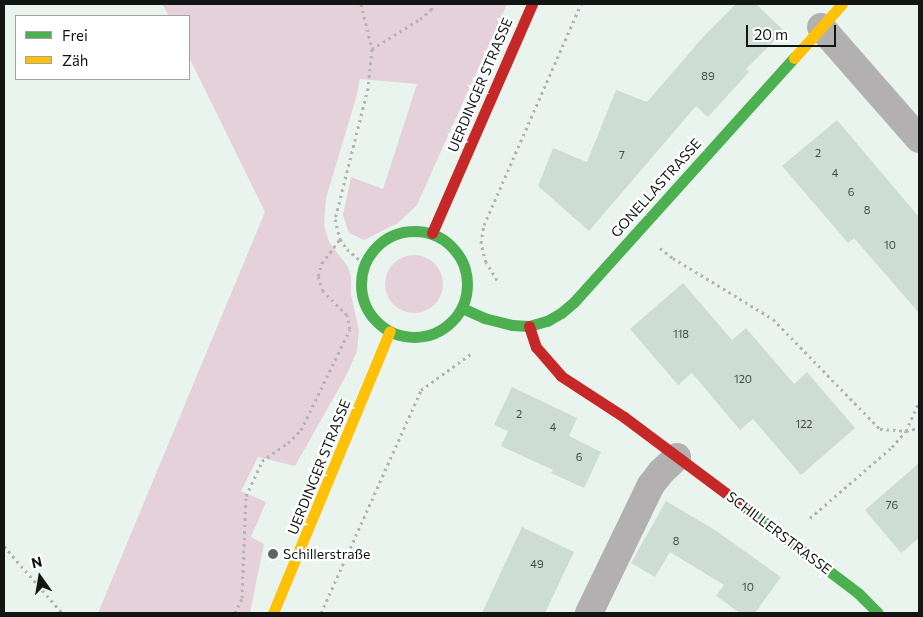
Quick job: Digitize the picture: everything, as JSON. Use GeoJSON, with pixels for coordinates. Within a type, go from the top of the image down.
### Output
{"type":"FeatureCollection","features":[{"type":"Feature","properties":{"kind":"street","name":"UERDINGER STRASSE"},"geometry":{"type":"LineString","coordinates":[[432,233],[532,4]]}},
{"type":"Feature","properties":{"kind":"street","name":"GONELLASTRASSE"},"geometry":{"type":"LineString","coordinates":[[462,308],[484,318],[512,325],[529,326],[547,321],[561,314],[842,4]]}},
{"type":"Feature","properties":{"kind":"street"},"geometry":{"type":"LineString","coordinates":[[821,27],[919,138]]}},
{"type":"Feature","properties":{"kind":"street"},"geometry":{"type":"LineString","coordinates":[[412,230],[432,233],[448,242],[460,256],[467,272],[467,290],[462,308],[449,324],[431,334],[411,337],[390,331],[374,320],[364,303],[360,283],[364,264],[376,247],[392,235],[412,230]]}},
{"type":"Feature","properties":{"kind":"street","name":"SCHILLERSTRASSE"},"geometry":{"type":"LineString","coordinates":[[529,326],[536,347],[561,376],[624,417],[787,538],[858,593],[878,613]]}},
{"type":"Feature","properties":{"kind":"street","name":"UERDINGER STRASSE"},"geometry":{"type":"LineString","coordinates":[[273,613],[390,331]]}},
{"type":"Feature","properties":{"kind":"street"},"geometry":{"type":"LineString","coordinates":[[589,613],[651,485],[661,472],[677,457]]}},
{"type":"Feature","properties":{"kind":"path"},"geometry":{"type":"LineString","coordinates":[[361,4],[372,49],[368,88],[335,219],[340,239],[347,249],[364,264]]}},
{"type":"Feature","properties":{"kind":"path"},"geometry":{"type":"LineString","coordinates":[[372,49],[420,19],[431,10],[433,4]]}},
{"type":"Feature","properties":{"kind":"path"},"geometry":{"type":"LineString","coordinates":[[497,280],[486,262],[481,243],[484,225],[581,4]]}},
{"type":"Feature","properties":{"kind":"path"},"geometry":{"type":"LineString","coordinates":[[639,230],[672,258],[773,319],[880,429],[906,431],[919,428]]}},
{"type":"Feature","properties":{"kind":"path"},"geometry":{"type":"LineString","coordinates":[[235,613],[242,598],[246,496],[262,461],[288,443],[301,430],[350,329],[347,315],[323,291],[318,276],[322,263],[340,239]]}},
{"type":"Feature","properties":{"kind":"path"},"geometry":{"type":"LineString","coordinates":[[321,613],[421,390],[472,353]]}},
{"type":"Feature","properties":{"kind":"path"},"geometry":{"type":"LineString","coordinates":[[787,538],[892,447],[906,431],[919,402]]}},
{"type":"Feature","properties":{"kind":"path"},"geometry":{"type":"LineString","coordinates":[[4,546],[62,613]]}},
{"type":"Feature","properties":{"kind":"shaded area"},"geometry":{"type":"Polygon","coordinates":[[[162,4],[507,4],[417,205],[398,223],[364,240],[349,233],[343,215],[351,177],[383,189],[417,84],[360,79],[326,198],[324,225],[329,242],[348,267],[351,276],[351,295],[359,330],[357,351],[347,374],[295,466],[258,457],[241,491],[266,502],[251,537],[264,544],[250,613],[98,613],[265,212],[190,59],[190,15],[168,15],[162,4]]]}},
{"type":"Feature","properties":{"kind":"shaded area"},"geometry":{"type":"Polygon","coordinates":[[[414,255],[425,257],[438,268],[443,284],[441,295],[430,308],[414,313],[403,311],[390,300],[385,284],[387,273],[398,260],[414,255]]]}},
{"type":"Feature","properties":{"kind":"building"},"geometry":{"type":"Polygon","coordinates":[[[736,4],[756,4],[784,31],[746,69],[749,72],[708,117],[696,106],[589,231],[538,186],[553,148],[587,162],[616,90],[647,102],[704,36],[736,4]]]}},
{"type":"Feature","properties":{"kind":"building"},"geometry":{"type":"Polygon","coordinates":[[[837,120],[919,217],[919,313],[854,238],[848,243],[782,166],[837,120]]]}},
{"type":"Feature","properties":{"kind":"building"},"geometry":{"type":"Polygon","coordinates":[[[683,283],[732,340],[746,328],[794,384],[807,372],[855,428],[801,475],[753,419],[740,430],[692,373],[678,385],[630,329],[683,283]]]}},
{"type":"Feature","properties":{"kind":"building"},"geometry":{"type":"Polygon","coordinates":[[[512,387],[577,418],[569,436],[601,452],[584,488],[551,473],[553,470],[501,446],[508,431],[494,425],[512,387]]]}},
{"type":"Feature","properties":{"kind":"building"},"geometry":{"type":"Polygon","coordinates":[[[919,463],[919,538],[901,553],[865,510],[919,463]]]}},
{"type":"Feature","properties":{"kind":"building"},"geometry":{"type":"Polygon","coordinates":[[[666,501],[715,530],[781,577],[755,613],[740,613],[716,596],[724,585],[670,552],[655,577],[631,563],[666,501]]]}},
{"type":"Feature","properties":{"kind":"building"},"geometry":{"type":"Polygon","coordinates":[[[522,527],[574,552],[545,613],[482,613],[522,527]]]}},
{"type":"Feature","properties":{"kind":"traffic: fast"},"geometry":{"type":"LineString","coordinates":[[462,308],[484,318],[512,325],[529,326],[547,321],[561,313],[574,302],[794,58]]}},
{"type":"Feature","properties":{"kind":"traffic: fast"},"geometry":{"type":"LineString","coordinates":[[414,231],[434,235],[451,247],[463,264],[467,284],[463,304],[451,321],[434,333],[414,337],[394,333],[377,321],[365,304],[361,284],[365,264],[377,247],[394,235],[414,231]]}},
{"type":"Feature","properties":{"kind":"traffic: fast"},"geometry":{"type":"LineString","coordinates":[[751,512],[858,593],[878,613]]}},
{"type":"Feature","properties":{"kind":"traffic: slow"},"geometry":{"type":"LineString","coordinates":[[794,58],[842,4]]}},
{"type":"Feature","properties":{"kind":"traffic: slow"},"geometry":{"type":"LineString","coordinates":[[273,613],[390,331]]}},
{"type":"Feature","properties":{"kind":"traffic: jam"},"geometry":{"type":"LineString","coordinates":[[432,233],[532,4]]}},
{"type":"Feature","properties":{"kind":"traffic: jam"},"geometry":{"type":"LineString","coordinates":[[529,326],[536,347],[561,376],[624,417],[751,512]]}},
{"type":"Feature","properties":{"kind":"place","name":"Schillerstraße"},"geometry":{"type":"Point","coordinates":[273,554]}}]}
